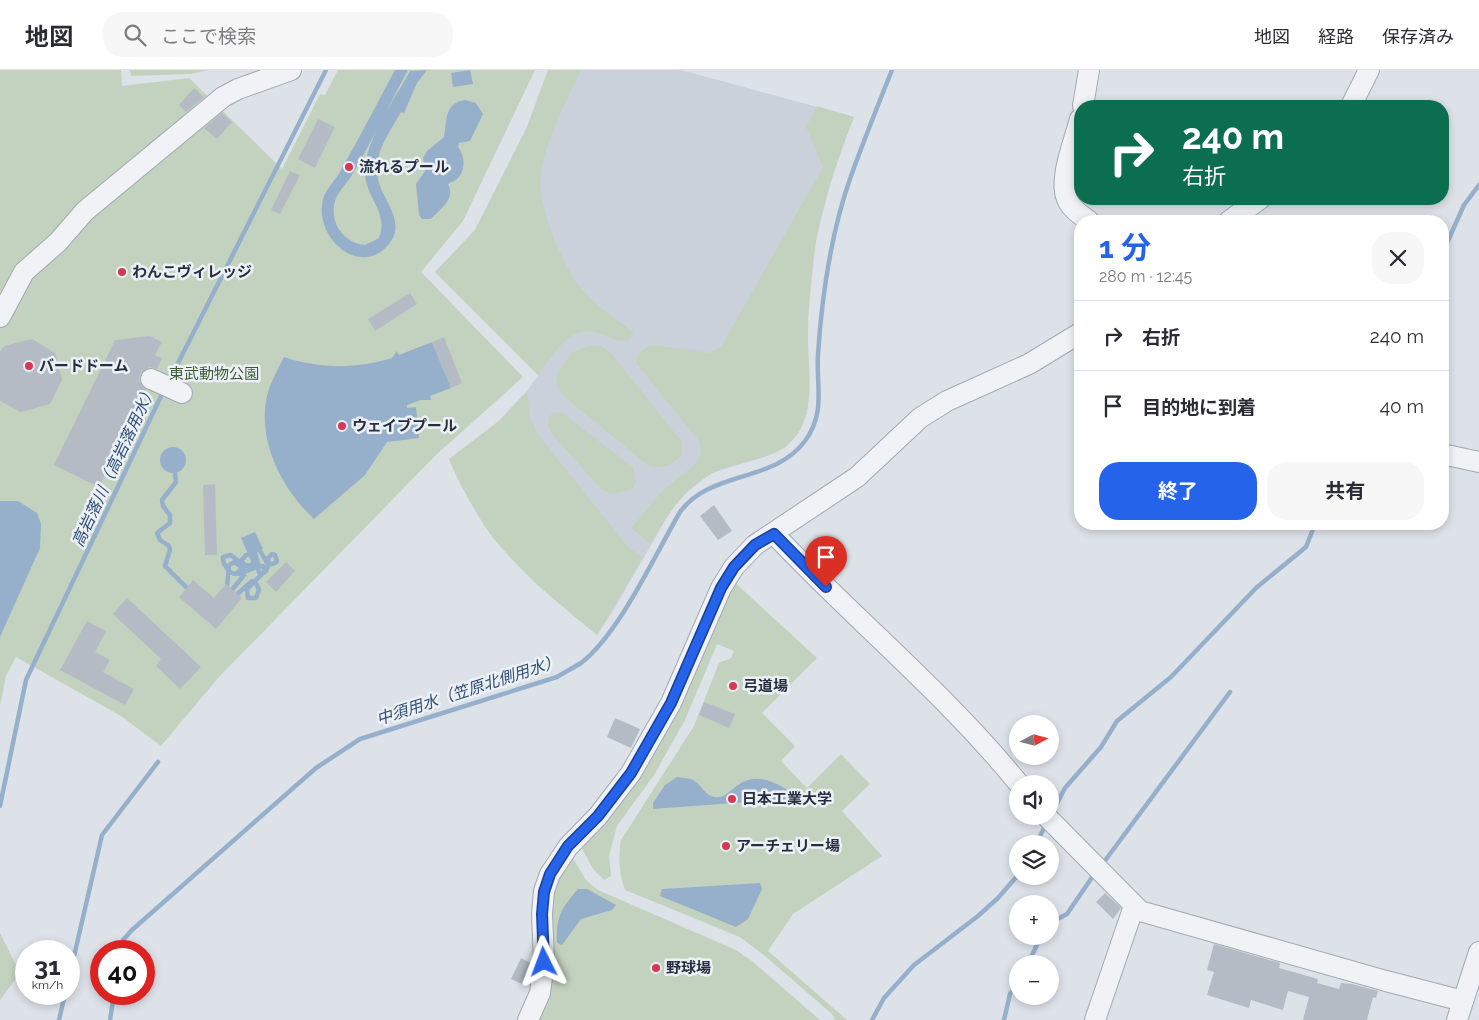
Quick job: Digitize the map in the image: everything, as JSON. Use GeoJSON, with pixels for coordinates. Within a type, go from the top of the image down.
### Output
{"type":"FeatureCollection","features":[{"type":"Feature","properties":{"kind":"street"},"geometry":{"type":"LineString","coordinates":[[0,317],[24,272],[58,242],[85,211],[224,97],[238,89],[291,70]]}},
{"type":"Feature","properties":{"kind":"street"},"geometry":{"type":"LineString","coordinates":[[1085,100],[1089,70]]}},
{"type":"Feature","properties":{"kind":"street"},"geometry":{"type":"LineString","coordinates":[[1354,100],[1369,70]]}},
{"type":"Feature","properties":{"kind":"street"},"geometry":{"type":"LineString","coordinates":[[1074,143],[1065,187],[1070,204],[1082,215]]}},
{"type":"Feature","properties":{"kind":"street"},"geometry":{"type":"LineString","coordinates":[[1237,215],[1252,205]]}},
{"type":"Feature","properties":{"kind":"street"},"geometry":{"type":"LineString","coordinates":[[528,1020],[540,993],[544,962],[542,914],[544,892],[550,874],[563,853],[598,816],[631,773],[671,703],[721,588],[734,567],[755,545],[857,477],[920,418],[947,400],[1029,364],[1074,337]]}},
{"type":"Feature","properties":{"kind":"street"},"geometry":{"type":"LineString","coordinates":[[151,379],[182,393]]}},
{"type":"Feature","properties":{"kind":"street"},"geometry":{"type":"LineString","coordinates":[[1449,456],[1479,462]]}},
{"type":"Feature","properties":{"kind":"street"},"geometry":{"type":"LineString","coordinates":[[774,534],[813,576],[956,711],[1011,775]]}},
{"type":"Feature","properties":{"kind":"street"},"geometry":{"type":"LineString","coordinates":[[1055,825],[1140,910],[1462,1001]]}},
{"type":"Feature","properties":{"kind":"street"},"geometry":{"type":"LineString","coordinates":[[1094,1020],[1134,906]]}},
{"type":"Feature","properties":{"kind":"street"},"geometry":{"type":"LineString","coordinates":[[1457,1020],[1479,952]]}},
{"type":"Feature","properties":{"kind":"shaded area"},"geometry":{"type":"Polygon","coordinates":[[[548,70],[681,70],[854,117],[834,169],[816,239],[807,328],[807,413],[799,431],[786,447],[767,456],[712,473],[685,493],[673,507],[613,611],[597,635],[535,583],[494,539],[459,482],[449,459],[499,421],[527,391],[538,375],[435,272],[475,230],[527,127],[548,70]]]}},
{"type":"Feature","properties":{"kind":"green space","name":"東武動物公園"},"geometry":{"type":"Polygon","coordinates":[[[0,70],[121,70],[122,86],[189,78],[282,169],[320,94],[325,95],[338,70],[535,70],[463,221],[421,272],[523,377],[436,455],[219,677],[161,746],[121,716],[16,657],[6,676],[0,706],[0,70]]]}},
{"type":"Feature","properties":{"kind":"green space"},"geometry":{"type":"Polygon","coordinates":[[[130,70],[209,70],[191,74],[131,76],[130,70]]]}},
{"type":"Feature","properties":{"kind":"green space"},"geometry":{"type":"Polygon","coordinates":[[[548,70],[581,70],[558,120],[548,146],[541,173],[542,199],[551,230],[557,246],[577,283],[596,303],[632,331],[633,335],[628,341],[624,341],[594,332],[585,331],[576,334],[569,338],[555,352],[538,375],[435,272],[475,230],[527,127],[548,70]]]}},
{"type":"Feature","properties":{"kind":"green space"},"geometry":{"type":"Polygon","coordinates":[[[817,106],[854,117],[828,191],[818,230],[808,315],[810,381],[805,419],[792,441],[783,449],[722,469],[711,474],[692,488],[676,505],[650,544],[631,528],[665,488],[697,463],[701,453],[699,441],[636,363],[639,354],[652,345],[710,353],[722,345],[823,167],[806,127],[817,106]]]}},
{"type":"Feature","properties":{"kind":"green space"},"geometry":{"type":"Polygon","coordinates":[[[588,346],[601,346],[611,353],[682,442],[682,454],[667,466],[649,466],[567,399],[557,387],[556,376],[571,353],[588,346]]]}},
{"type":"Feature","properties":{"kind":"green space"},"geometry":{"type":"Polygon","coordinates":[[[527,391],[530,417],[537,433],[629,548],[643,557],[597,635],[531,578],[495,540],[469,501],[449,459],[499,421],[527,391]]]}},
{"type":"Feature","properties":{"kind":"green space"},"geometry":{"type":"Polygon","coordinates":[[[554,412],[562,413],[633,467],[636,483],[633,489],[612,494],[602,490],[552,434],[548,425],[549,417],[554,412]]]}},
{"type":"Feature","properties":{"kind":"green space","name":"日本工業大学"},"geometry":{"type":"Polygon","coordinates":[[[732,580],[817,658],[762,713],[795,746],[781,761],[807,788],[841,754],[870,784],[842,811],[882,856],[793,914],[768,951],[847,1020],[835,1020],[832,1014],[740,937],[625,890],[621,878],[621,840],[694,726],[719,663],[731,658],[734,651],[717,644],[685,720],[654,775],[617,826],[609,856],[611,876],[604,880],[593,869],[579,843],[732,580]]]}},
{"type":"Feature","properties":{"kind":"green space","name":"野球場"},"geometry":{"type":"Polygon","coordinates":[[[571,855],[586,880],[598,890],[736,950],[752,961],[820,1020],[535,1020],[551,892],[571,855]]]}},
{"type":"Feature","properties":{"kind":"green space"},"geometry":{"type":"Polygon","coordinates":[[[0,933],[15,963],[15,980],[0,1000],[0,933]]]}},
{"type":"Feature","properties":{"kind":"water","name":"流れるプール"},"geometry":{"type":"Polygon","coordinates":[[[395,70],[408,70],[383,118],[410,71],[427,70],[417,83],[404,113],[401,112],[389,133],[377,163],[378,181],[394,217],[396,226],[394,235],[389,244],[378,254],[365,257],[353,255],[342,249],[332,240],[325,227],[322,214],[323,199],[326,191],[348,158],[395,70]],[[380,124],[334,205],[337,226],[346,237],[358,244],[365,245],[379,238],[381,229],[379,213],[366,182],[365,173],[366,161],[380,124]]]}},
{"type":"Feature","properties":{"kind":"water"},"geometry":{"type":"Polygon","coordinates":[[[470,70],[473,84],[453,87],[451,73],[470,70]]]}},
{"type":"Feature","properties":{"kind":"water"},"geometry":{"type":"Polygon","coordinates":[[[465,100],[476,103],[483,114],[470,141],[459,143],[458,147],[463,158],[463,167],[458,178],[448,184],[450,189],[449,199],[431,219],[422,219],[419,215],[416,184],[425,171],[423,158],[427,151],[444,137],[446,119],[450,109],[458,102],[465,100]]]}},
{"type":"Feature","properties":{"kind":"water","name":"ウェイブプール"},"geometry":{"type":"Polygon","coordinates":[[[432,342],[451,388],[430,396],[431,400],[421,400],[407,405],[407,408],[416,407],[419,438],[387,442],[365,475],[314,519],[302,507],[282,479],[269,447],[265,413],[267,396],[284,357],[311,364],[351,366],[392,358],[397,351],[399,355],[432,342]]]}},
{"type":"Feature","properties":{"kind":"water"},"geometry":{"type":"Polygon","coordinates":[[[173,447],[182,451],[186,460],[182,469],[173,473],[164,469],[160,460],[164,451],[173,447]]]}},
{"type":"Feature","properties":{"kind":"water"},"geometry":{"type":"Polygon","coordinates":[[[0,501],[18,501],[37,513],[41,524],[40,548],[0,637],[0,501]]]}},
{"type":"Feature","properties":{"kind":"water"},"geometry":{"type":"Polygon","coordinates":[[[255,532],[263,549],[249,556],[241,538],[255,532]]]}},
{"type":"Feature","properties":{"kind":"water"},"geometry":{"type":"Polygon","coordinates":[[[677,777],[693,780],[714,797],[721,797],[738,785],[752,779],[773,782],[792,793],[787,799],[653,809],[653,803],[665,785],[677,777]]]}},
{"type":"Feature","properties":{"kind":"water"},"geometry":{"type":"Polygon","coordinates":[[[760,883],[762,889],[748,919],[736,927],[660,896],[662,889],[760,883]]]}},
{"type":"Feature","properties":{"kind":"water"},"geometry":{"type":"Polygon","coordinates":[[[578,889],[587,889],[616,905],[612,910],[581,919],[562,945],[557,943],[559,919],[567,902],[578,889]]]}},
{"type":"Feature","properties":{"kind":"building"},"geometry":{"type":"Polygon","coordinates":[[[194,88],[204,97],[186,112],[179,105],[194,88]]]}},
{"type":"Feature","properties":{"kind":"building"},"geometry":{"type":"Polygon","coordinates":[[[222,113],[232,122],[217,139],[204,128],[222,113]]]}},
{"type":"Feature","properties":{"kind":"building"},"geometry":{"type":"Polygon","coordinates":[[[318,119],[335,127],[315,168],[298,159],[318,119]]]}},
{"type":"Feature","properties":{"kind":"building"},"geometry":{"type":"Polygon","coordinates":[[[290,171],[300,175],[280,214],[271,210],[290,171]]]}},
{"type":"Feature","properties":{"kind":"building"},"geometry":{"type":"Polygon","coordinates":[[[410,293],[417,304],[375,331],[368,319],[410,293]]]}},
{"type":"Feature","properties":{"kind":"building"},"geometry":{"type":"Polygon","coordinates":[[[150,336],[162,342],[155,355],[162,358],[157,369],[149,367],[140,374],[139,381],[146,390],[99,487],[54,465],[115,340],[150,336]]]}},
{"type":"Feature","properties":{"kind":"building"},"geometry":{"type":"Polygon","coordinates":[[[444,337],[462,383],[451,388],[432,342],[444,337]]]}},
{"type":"Feature","properties":{"kind":"building","name":"バードドーム"},"geometry":{"type":"Polygon","coordinates":[[[32,339],[55,353],[62,380],[50,404],[21,412],[0,401],[0,352],[4,346],[32,339]]]}},
{"type":"Feature","properties":{"kind":"building"},"geometry":{"type":"Polygon","coordinates":[[[215,484],[217,555],[205,555],[203,485],[215,484]]]}},
{"type":"Feature","properties":{"kind":"building"},"geometry":{"type":"Polygon","coordinates":[[[714,505],[732,531],[718,540],[700,516],[714,505]]]}},
{"type":"Feature","properties":{"kind":"building"},"geometry":{"type":"Polygon","coordinates":[[[286,562],[295,571],[276,592],[266,582],[286,562]]]}},
{"type":"Feature","properties":{"kind":"building"},"geometry":{"type":"Polygon","coordinates":[[[193,580],[214,598],[226,584],[242,598],[216,629],[179,597],[193,580]]]}},
{"type":"Feature","properties":{"kind":"building"},"geometry":{"type":"Polygon","coordinates":[[[127,598],[201,667],[180,689],[156,666],[161,659],[113,614],[127,598]]]}},
{"type":"Feature","properties":{"kind":"building"},"geometry":{"type":"Polygon","coordinates":[[[87,621],[106,631],[95,652],[110,660],[103,672],[134,689],[125,705],[60,670],[87,621]]]}},
{"type":"Feature","properties":{"kind":"building"},"geometry":{"type":"Polygon","coordinates":[[[704,702],[735,714],[729,728],[699,715],[704,702]]]}},
{"type":"Feature","properties":{"kind":"building"},"geometry":{"type":"Polygon","coordinates":[[[615,718],[640,729],[631,748],[607,737],[615,718]]]}},
{"type":"Feature","properties":{"kind":"building"},"geometry":{"type":"Polygon","coordinates":[[[1105,893],[1121,908],[1113,919],[1096,902],[1105,893]]]}},
{"type":"Feature","properties":{"kind":"building"},"geometry":{"type":"Polygon","coordinates":[[[1214,944],[1280,963],[1279,968],[1318,979],[1317,983],[1339,989],[1341,983],[1352,984],[1378,991],[1376,998],[1373,997],[1367,1020],[1303,1020],[1309,997],[1288,991],[1283,1010],[1251,1000],[1249,1008],[1207,995],[1214,972],[1207,970],[1214,944]]]}},
{"type":"Feature","properties":{"kind":"building"},"geometry":{"type":"Polygon","coordinates":[[[521,958],[532,964],[522,984],[511,979],[521,958]]]}},
{"type":"Feature","properties":{"kind":"waterway","name":"高岩落川（高岩落用水）"},"geometry":{"type":"LineString","coordinates":[[169,381],[326,70]]}},
{"type":"Feature","properties":{"kind":"waterway","name":"中須用水（笠原北側用水）"},"geometry":{"type":"LineString","coordinates":[[123,940],[316,768],[360,739],[557,677],[581,663],[595,650],[622,614],[680,512],[693,499],[708,489],[777,464],[792,454],[805,441],[812,430],[818,409],[818,354],[822,309],[838,219],[851,176],[892,70]]}},
{"type":"Feature","properties":{"kind":"waterway"},"geometry":{"type":"LineString","coordinates":[[1449,238],[1464,205],[1479,185]]}},
{"type":"Feature","properties":{"kind":"waterway","name":"高岩落川（高岩落用水）"},"geometry":{"type":"LineString","coordinates":[[0,806],[26,680],[164,390]]}},
{"type":"Feature","properties":{"kind":"waterway"},"geometry":{"type":"LineString","coordinates":[[175,473],[176,482],[162,500],[163,506],[170,515],[170,523],[157,533],[160,540],[169,546],[170,550],[165,566],[187,588]]}},
{"type":"Feature","properties":{"kind":"waterway"},"geometry":{"type":"LineString","coordinates":[[1059,800],[1065,788],[1101,747],[1117,721],[1171,677],[1256,588],[1306,547],[1313,530]]}},
{"type":"Feature","properties":{"kind":"waterway"},"geometry":{"type":"LineString","coordinates":[[234,597],[252,581],[254,582],[255,582],[256,583],[259,590],[256,598],[248,598],[247,589],[265,571],[263,566],[257,567],[260,574],[263,573],[265,572],[268,566],[268,563],[268,558],[272,554],[275,555],[277,561],[275,563],[272,564],[270,564],[268,564],[267,563],[258,547]]}},
{"type":"Feature","properties":{"kind":"waterway"},"geometry":{"type":"LineString","coordinates":[[239,574],[254,568],[258,564],[254,549]]}},
{"type":"Feature","properties":{"kind":"waterway"},"geometry":{"type":"LineString","coordinates":[[227,587],[229,565],[235,562],[241,569],[236,574],[233,574],[229,570],[226,568],[223,557],[231,555],[244,565],[250,566],[254,562],[250,554],[246,555],[242,560],[244,565],[250,567],[255,562],[251,551]]}},
{"type":"Feature","properties":{"kind":"waterway"},"geometry":{"type":"LineString","coordinates":[[231,591],[244,575],[242,566]]}},
{"type":"Feature","properties":{"kind":"waterway"},"geometry":{"type":"LineString","coordinates":[[1101,866],[1230,692]]}},
{"type":"Feature","properties":{"kind":"waterway"},"geometry":{"type":"LineString","coordinates":[[78,940],[102,835],[158,762]]}},
{"type":"Feature","properties":{"kind":"waterway"},"geometry":{"type":"LineString","coordinates":[[1040,835],[1046,825]]}},
{"type":"Feature","properties":{"kind":"waterway"},"geometry":{"type":"LineString","coordinates":[[1059,918],[1067,914],[1095,873]]}},
{"type":"Feature","properties":{"kind":"waterway"},"geometry":{"type":"LineString","coordinates":[[872,1020],[884,998],[914,965],[978,916],[1009,885]]}},
{"type":"Feature","properties":{"kind":"waterway"},"geometry":{"type":"LineString","coordinates":[[1032,955],[1037,945]]}},
{"type":"Feature","properties":{"kind":"waterway"},"geometry":{"type":"LineString","coordinates":[[1004,1020],[1009,998]]}},
{"type":"Feature","properties":{"kind":"waterway"},"geometry":{"type":"LineString","coordinates":[[59,1020],[62,1005]]}},
{"type":"Feature","properties":{"kind":"waterway","name":"中須用水（笠原北側用水）"},"geometry":{"type":"LineString","coordinates":[[110,1020],[112,1005]]}},
{"type":"Feature","properties":{"kind":"place","name":"流れるプール"},"geometry":{"type":"Point","coordinates":[349,167]}},
{"type":"Feature","properties":{"kind":"place","name":"わんこヴィレッジ"},"geometry":{"type":"Point","coordinates":[122,272]}},
{"type":"Feature","properties":{"kind":"place","name":"バードドーム"},"geometry":{"type":"Point","coordinates":[29,366]}},
{"type":"Feature","properties":{"kind":"place","name":"ウェイブプール"},"geometry":{"type":"Point","coordinates":[342,426]}},
{"type":"Feature","properties":{"kind":"place","name":"弓道場"},"geometry":{"type":"Point","coordinates":[733,686]}},
{"type":"Feature","properties":{"kind":"place","name":"日本工業大学"},"geometry":{"type":"Point","coordinates":[732,799]}},
{"type":"Feature","properties":{"kind":"place","name":"アーチェリー場"},"geometry":{"type":"Point","coordinates":[726,846]}},
{"type":"Feature","properties":{"kind":"place","name":"野球場"},"geometry":{"type":"Point","coordinates":[656,968]}},
{"type":"Feature","properties":{"kind":"route"},"geometry":{"type":"LineString","coordinates":[[544,962],[542,914],[544,892],[550,874],[557,860],[568,846],[598,816],[631,773],[671,703],[721,588],[734,567],[755,545],[774,534],[813,576],[826,587]]}}]}
